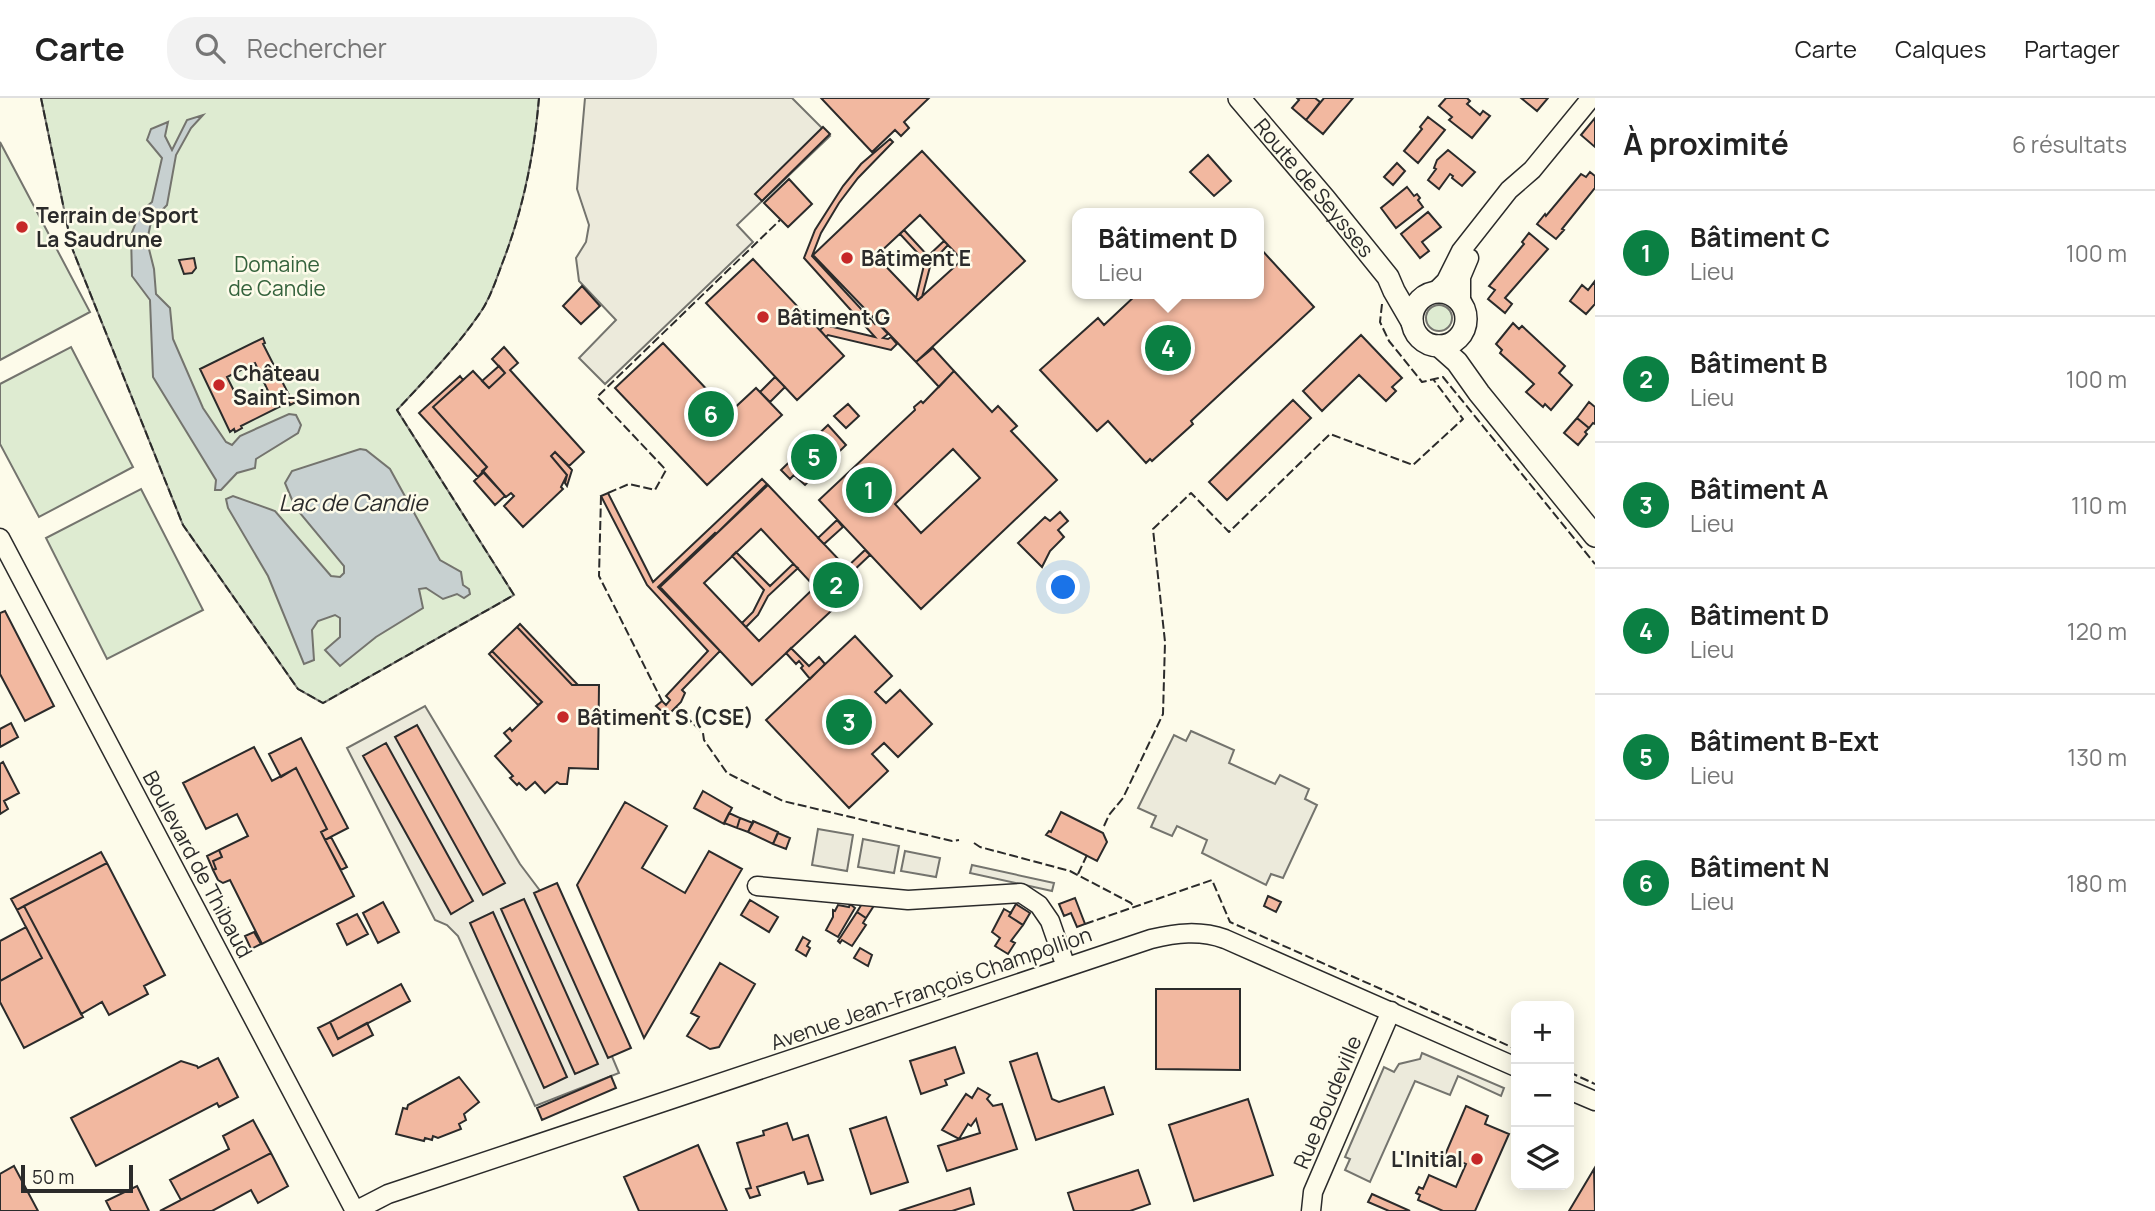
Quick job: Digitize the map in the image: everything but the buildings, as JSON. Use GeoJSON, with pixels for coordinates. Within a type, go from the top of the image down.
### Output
{"type":"FeatureCollection","features":[{"type":"Feature","properties":{"kind":"main road","name":"Route de Seysses"},"geometry":{"type":"LineString","coordinates":[[1239,98],[1388,277],[1412,322]]}},
{"type":"Feature","properties":{"kind":"main road","name":"Route de Seysses"},"geometry":{"type":"LineString","coordinates":[[1388,277],[1412,291],[1431,293]]}},
{"type":"Feature","properties":{"kind":"main road"},"geometry":{"type":"LineString","coordinates":[[1479,393],[1464,357],[1463,332],[1466,317],[1461,303],[1450,293],[1431,293],[1417,302],[1412,322],[1414,330],[1424,341],[1439,346],[1457,362],[1479,393],[1595,536]]}},
{"type":"Feature","properties":{"kind":"main road"},"geometry":{"type":"LineString","coordinates":[[1439,346],[1452,342],[1463,332]]}},
{"type":"Feature","properties":{"kind":"street"},"geometry":{"type":"LineString","coordinates":[[1431,293],[1446,281],[1461,251],[1509,190],[1532,170],[1591,98]]}},
{"type":"Feature","properties":{"kind":"street"},"geometry":{"type":"LineString","coordinates":[[1461,303],[1461,277],[1466,262],[1518,196],[1532,170]]}},
{"type":"Feature","properties":{"kind":"street","name":"Boulevard de Thibaud"},"geometry":{"type":"LineString","coordinates":[[0,538],[355,1211]]}},
{"type":"Feature","properties":{"kind":"street"},"geometry":{"type":"LineString","coordinates":[[757,886],[908,900],[1021,893],[1039,905],[1050,921],[1066,967]]}},
{"type":"Feature","properties":{"kind":"street","name":"Avenue Jean-François Champollion"},"geometry":{"type":"LineString","coordinates":[[355,1211],[400,1190],[1066,967],[1151,939],[1192,933],[1213,934],[1511,1065]]}},
{"type":"Feature","properties":{"kind":"street","name":"Rue Boudeville"},"geometry":{"type":"LineString","coordinates":[[1311,1211],[1313,1192],[1391,1012]]}},
{"type":"Feature","properties":{"kind":"street"},"geometry":{"type":"LineString","coordinates":[[1574,1092],[1595,1101]]}},
{"type":"Feature","properties":{"kind":"green space","name":"Domaine de Candie"},"geometry":{"type":"Polygon","coordinates":[[[41,98],[539,98],[531,162],[522,203],[490,296],[461,339],[397,410],[514,595],[323,703],[298,689],[183,525],[72,248],[41,98]]]}},
{"type":"Feature","properties":{"kind":"green space","name":"Terrain de Sport La Saudrune"},"geometry":{"type":"Polygon","coordinates":[[[0,142],[90,312],[0,360],[0,142]]]}},
{"type":"Feature","properties":{"kind":"green space"},"geometry":{"type":"Polygon","coordinates":[[[1439,305],[1448,309],[1452,318],[1448,327],[1439,331],[1430,327],[1426,318],[1430,309],[1439,305]]]}},
{"type":"Feature","properties":{"kind":"green space"},"geometry":{"type":"Polygon","coordinates":[[[71,347],[133,467],[39,517],[0,444],[0,384],[71,347]]]}},
{"type":"Feature","properties":{"kind":"green space"},"geometry":{"type":"Polygon","coordinates":[[[141,489],[203,610],[107,659],[46,538],[141,489]]]}},
{"type":"Feature","properties":{"kind":"shaded area"},"geometry":{"type":"Polygon","coordinates":[[[585,98],[792,98],[830,136],[737,225],[753,242],[605,384],[579,358],[616,320],[579,281],[576,258],[586,242],[589,225],[577,189],[585,98]]]}},
{"type":"Feature","properties":{"kind":"shaded area"},"geometry":{"type":"Polygon","coordinates":[[[425,706],[520,864],[544,896],[619,1073],[535,1106],[458,936],[447,925],[435,920],[347,748],[425,706]]]}},
{"type":"Feature","properties":{"kind":"shaded area"},"geometry":{"type":"Polygon","coordinates":[[[1191,731],[1234,750],[1229,763],[1275,784],[1280,775],[1309,789],[1305,799],[1317,805],[1283,878],[1271,874],[1266,885],[1202,853],[1207,840],[1177,826],[1172,836],[1151,827],[1156,816],[1138,808],[1174,735],[1186,741],[1191,731]]]}},
{"type":"Feature","properties":{"kind":"shaded area"},"geometry":{"type":"Polygon","coordinates":[[[818,829],[853,835],[847,871],[812,865],[818,829]]]}},
{"type":"Feature","properties":{"kind":"shaded area"},"geometry":{"type":"Polygon","coordinates":[[[863,839],[899,846],[894,873],[858,867],[863,839]]]}},
{"type":"Feature","properties":{"kind":"shaded area"},"geometry":{"type":"Polygon","coordinates":[[[905,851],[940,858],[936,877],[901,871],[905,851]]]}},
{"type":"Feature","properties":{"kind":"shaded area"},"geometry":{"type":"Polygon","coordinates":[[[972,865],[1054,883],[1052,891],[970,873],[972,865]]]}},
{"type":"Feature","properties":{"kind":"shaded area"},"geometry":{"type":"Polygon","coordinates":[[[1422,1053],[1504,1088],[1501,1096],[1458,1076],[1450,1095],[1415,1081],[1370,1182],[1345,1170],[1350,1159],[1345,1157],[1384,1067],[1394,1072],[1399,1064],[1420,1059],[1422,1053]]]}},
{"type":"Feature","properties":{"kind":"water"},"geometry":{"type":"Polygon","coordinates":[[[203,115],[191,128],[176,155],[167,205],[151,222],[147,241],[154,269],[156,294],[170,308],[173,339],[203,408],[226,442],[232,445],[240,436],[289,414],[296,415],[301,425],[298,433],[256,459],[255,468],[237,473],[221,490],[215,490],[216,480],[153,377],[150,300],[132,276],[131,235],[140,212],[152,202],[162,158],[147,140],[151,129],[168,122],[165,136],[172,150],[187,120],[203,115]]]}},
{"type":"Feature","properties":{"kind":"water","name":"Lac de Candie"},"geometry":{"type":"Polygon","coordinates":[[[360,449],[366,450],[390,469],[440,560],[461,572],[463,585],[469,589],[470,594],[464,598],[457,594],[443,599],[426,588],[419,589],[423,608],[376,637],[340,666],[325,650],[340,637],[340,618],[335,615],[318,621],[312,630],[314,660],[304,664],[268,576],[228,508],[226,499],[233,496],[275,511],[331,576],[340,577],[344,573],[344,566],[295,507],[285,483],[292,471],[360,449]]]}},
{"type":"Feature","properties":{"kind":"fence"},"geometry":{"type":"LineString","coordinates":[[41,98],[72,248],[183,525],[298,689],[323,703],[514,595],[397,410],[461,339],[490,296],[522,203],[531,162],[539,98]]}},
{"type":"Feature","properties":{"kind":"fence"},"geometry":{"type":"LineString","coordinates":[[608,493],[629,484],[655,490],[666,470],[597,397],[780,220]]}},
{"type":"Feature","properties":{"kind":"fence"},"geometry":{"type":"LineString","coordinates":[[1382,304],[1380,322],[1389,341],[1422,382],[1443,377],[1595,564]]}},
{"type":"Feature","properties":{"kind":"fence"},"geometry":{"type":"LineString","coordinates":[[1104,826],[1123,798],[1163,714],[1165,642],[1153,529],[1191,493],[1229,532],[1330,434],[1413,465],[1463,419],[1433,379]]}},
{"type":"Feature","properties":{"kind":"fence"},"geometry":{"type":"LineString","coordinates":[[601,496],[599,576],[662,701]]}},
{"type":"Feature","properties":{"kind":"fence"},"geometry":{"type":"LineString","coordinates":[[676,707],[703,733],[704,740],[727,773],[783,801],[952,841],[959,840]]}},
{"type":"Feature","properties":{"kind":"fence"},"geometry":{"type":"LineString","coordinates":[[974,843],[980,847],[1070,871],[1134,907]]}},
{"type":"Feature","properties":{"kind":"fence"},"geometry":{"type":"LineString","coordinates":[[1078,874],[1087,855]]}},
{"type":"Feature","properties":{"kind":"fence"},"geometry":{"type":"LineString","coordinates":[[1085,924],[1212,880],[1230,922],[1511,1047]]}},
{"type":"Feature","properties":{"kind":"fence"},"geometry":{"type":"LineString","coordinates":[[1574,1074],[1595,1084]]}},
{"type":"Feature","properties":{"kind":"place","name":"Terrain de Sport La Saudrune"},"geometry":{"type":"Point","coordinates":[22,227]}},
{"type":"Feature","properties":{"kind":"place","name":"Bâtiment E"},"geometry":{"type":"Point","coordinates":[847,258]}},
{"type":"Feature","properties":{"kind":"place","name":"Bâtiment G"},"geometry":{"type":"Point","coordinates":[763,317]}},
{"type":"Feature","properties":{"kind":"place","name":"Bâtiment D"},"geometry":{"type":"Point","coordinates":[1168,348]}},
{"type":"Feature","properties":{"kind":"place","name":"Château Saint-Simon"},"geometry":{"type":"Point","coordinates":[219,385]}},
{"type":"Feature","properties":{"kind":"place","name":"Bâtiment N"},"geometry":{"type":"Point","coordinates":[711,414]}},
{"type":"Feature","properties":{"kind":"place","name":"Bâtiment B-Ext"},"geometry":{"type":"Point","coordinates":[814,457]}},
{"type":"Feature","properties":{"kind":"place","name":"Bâtiment C"},"geometry":{"type":"Point","coordinates":[869,490]}},
{"type":"Feature","properties":{"kind":"place","name":"Bâtiment B"},"geometry":{"type":"Point","coordinates":[836,585]}},
{"type":"Feature","properties":{"kind":"place","name":"Bâtiment S (CSE)"},"geometry":{"type":"Point","coordinates":[563,717]}},
{"type":"Feature","properties":{"kind":"place","name":"Bâtiment A"},"geometry":{"type":"Point","coordinates":[849,722]}},
{"type":"Feature","properties":{"kind":"place","name":"L'Initial"},"geometry":{"type":"Point","coordinates":[1477,1159]}}]}
